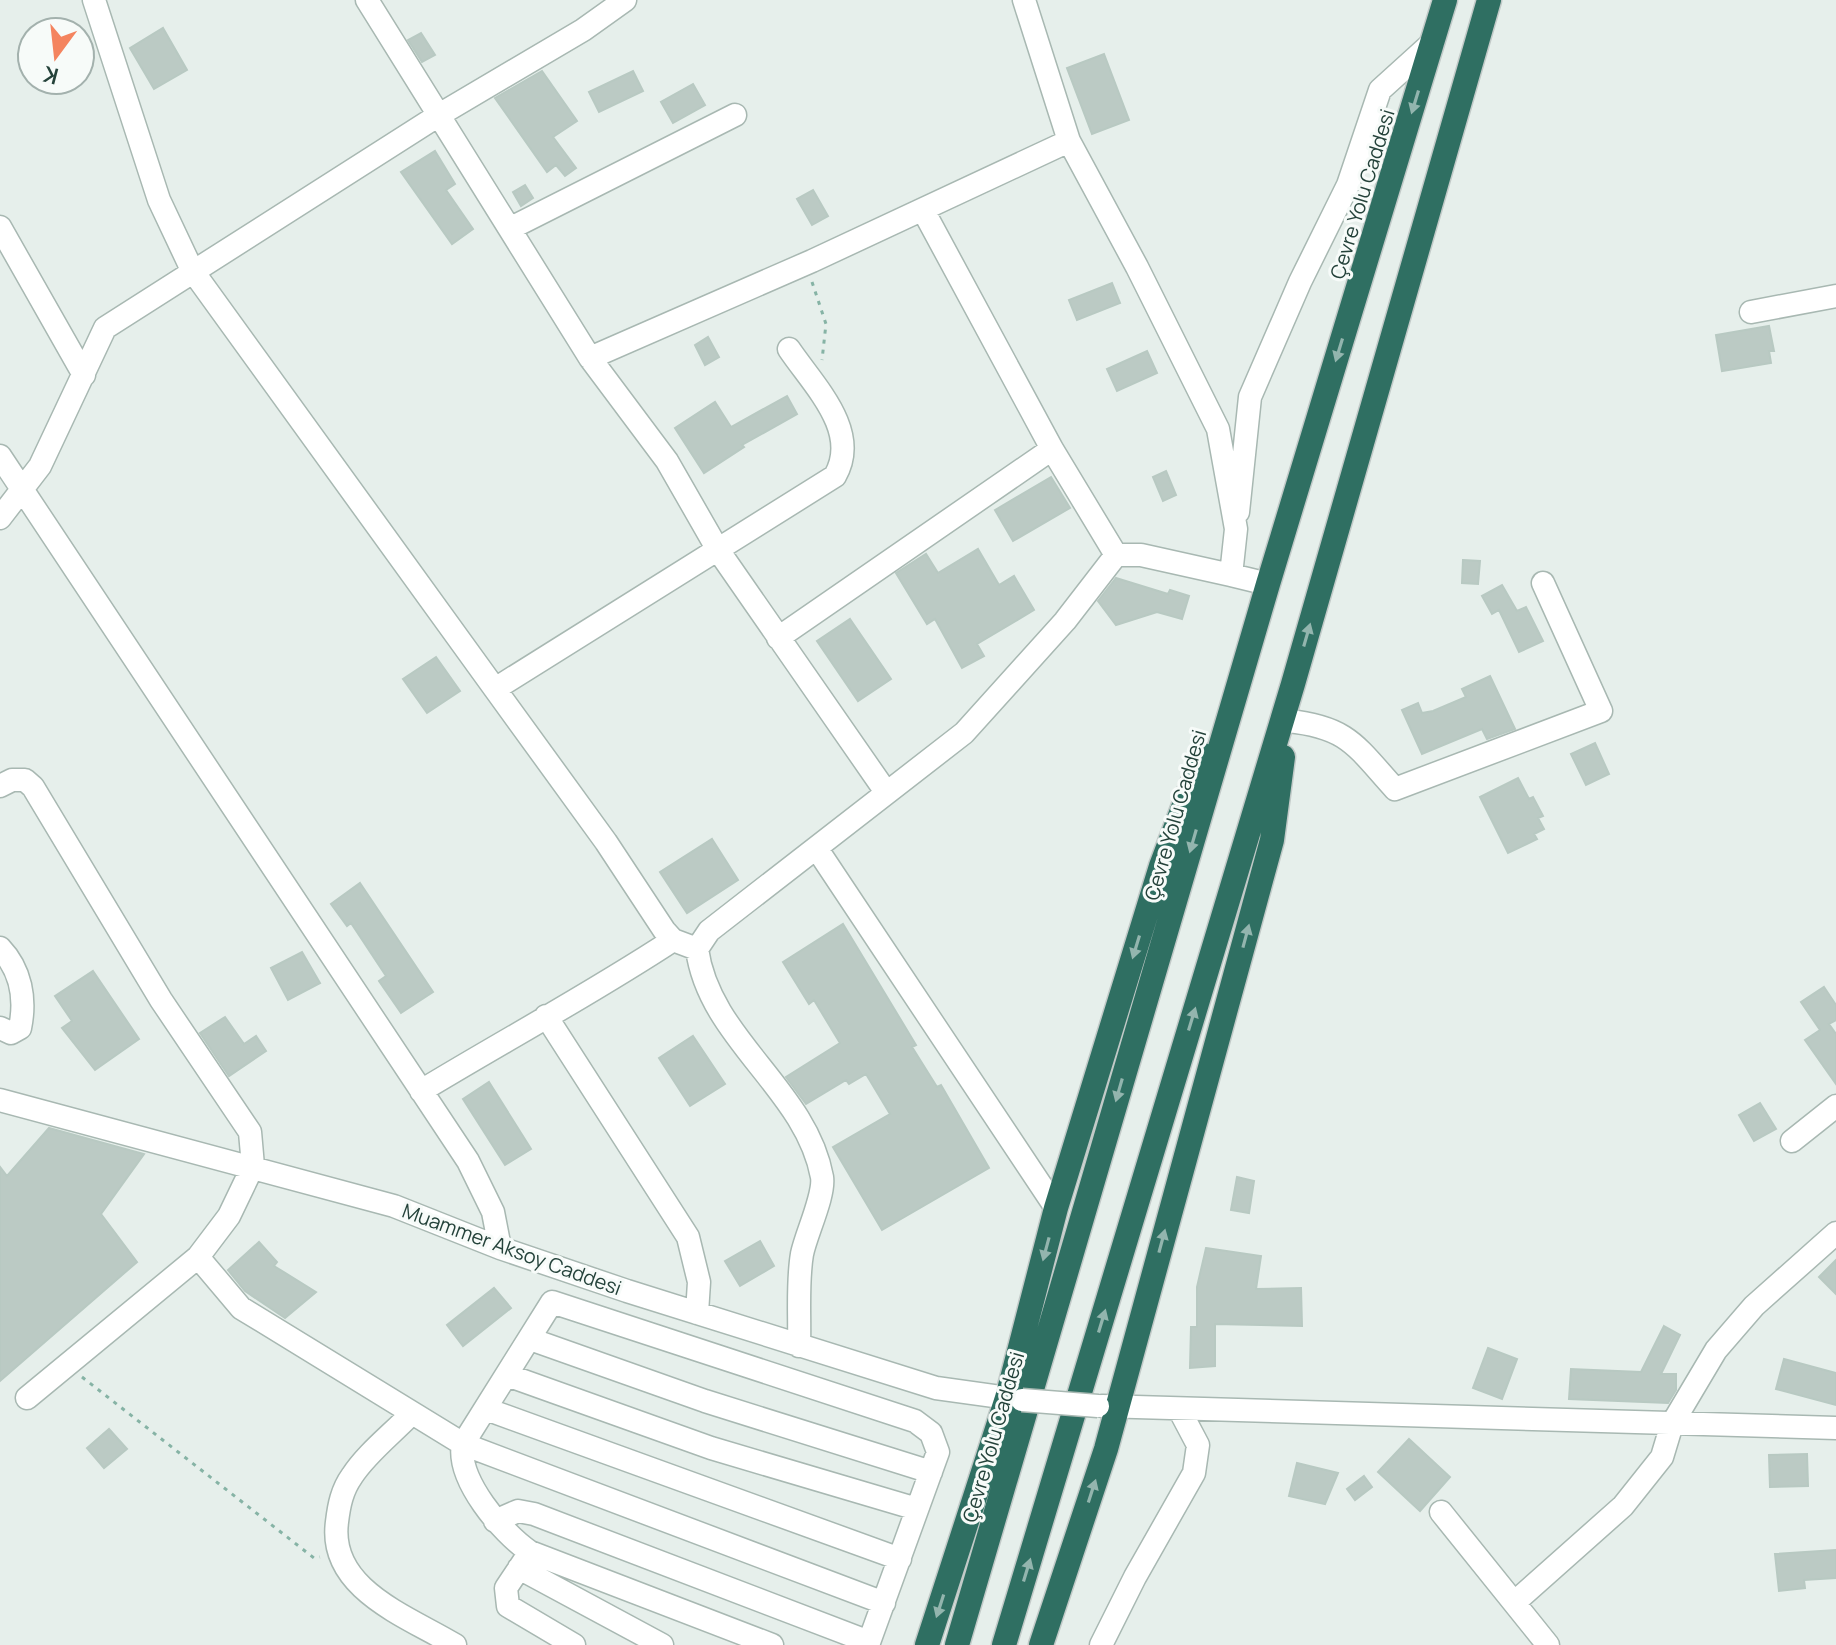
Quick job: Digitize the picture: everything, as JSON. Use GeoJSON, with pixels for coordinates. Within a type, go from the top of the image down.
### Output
{"type":"FeatureCollection","features":[{"type":"Feature","properties":{"kind":"highway","name":"Çevre Yolu Caddesi"},"geometry":{"type":"LineString","coordinates":[[957,1645],[1268,584],[1445,0]]}},
{"type":"Feature","properties":{"kind":"highway"},"geometry":{"type":"LineString","coordinates":[[1004,1645],[1293,684],[1489,0]]}},
{"type":"Feature","properties":{"kind":"highway"},"geometry":{"type":"LineString","coordinates":[[927,1645],[1014,1399],[1056,1208],[1161,866],[1268,584]]}},
{"type":"Feature","properties":{"kind":"highway"},"geometry":{"type":"LineString","coordinates":[[1041,1645],[1107,1406],[1272,840],[1293,684]]}},
{"type":"Feature","properties":{"kind":"street"},"geometry":{"type":"LineString","coordinates":[[94,0],[159,200],[192,270],[673,940],[697,949]]}},
{"type":"Feature","properties":{"kind":"street"},"geometry":{"type":"LineString","coordinates":[[367,0],[590,358],[667,461],[718,550],[886,792]]}},
{"type":"Feature","properties":{"kind":"street"},"geometry":{"type":"LineString","coordinates":[[1024,0],[1069,141],[1137,267],[1218,429],[1236,529]]}},
{"type":"Feature","properties":{"kind":"street"},"geometry":{"type":"LineString","coordinates":[[0,518],[23,493],[40,466],[105,328],[439,115],[583,30],[611,3]]}},
{"type":"Feature","properties":{"kind":"street"},"geometry":{"type":"LineString","coordinates":[[1231,575],[1250,397],[1300,282],[1348,185],[1380,90],[1433,42]]}},
{"type":"Feature","properties":{"kind":"street"},"geometry":{"type":"LineString","coordinates":[[511,228],[735,115]]}},
{"type":"Feature","properties":{"kind":"street"},"geometry":{"type":"LineString","coordinates":[[590,358],[812,261],[1069,141]]}},
{"type":"Feature","properties":{"kind":"street"},"geometry":{"type":"LineString","coordinates":[[923,210],[1052,449],[1116,555]]}},
{"type":"Feature","properties":{"kind":"street"},"geometry":{"type":"LineString","coordinates":[[0,227],[84,375]]}},
{"type":"Feature","properties":{"kind":"street"},"geometry":{"type":"LineString","coordinates":[[1751,312],[1836,296]]}},
{"type":"Feature","properties":{"kind":"street"},"geometry":{"type":"LineString","coordinates":[[495,689],[835,476],[845,439],[835,417],[789,349]]}},
{"type":"Feature","properties":{"kind":"street"},"geometry":{"type":"LineString","coordinates":[[778,638],[1052,449]]}},
{"type":"Feature","properties":{"kind":"street"},"geometry":{"type":"LineString","coordinates":[[0,456],[468,1161],[493,1212],[500,1248]]}},
{"type":"Feature","properties":{"kind":"street"},"geometry":{"type":"LineString","coordinates":[[1116,555],[1141,555],[1268,584]]}},
{"type":"Feature","properties":{"kind":"street"},"geometry":{"type":"LineString","coordinates":[[799,1346],[802,1256],[823,1180],[808,1134],[720,1013],[700,972],[697,949],[709,931],[964,733],[1065,621],[1116,555]]}},
{"type":"Feature","properties":{"kind":"street"},"geometry":{"type":"LineString","coordinates":[[1288,721],[1321,724],[1349,738],[1395,789],[1601,711],[1543,583]]}},
{"type":"Feature","properties":{"kind":"street"},"geometry":{"type":"LineString","coordinates":[[0,786],[12,780],[25,780],[33,787],[161,1000],[250,1132],[253,1166],[229,1216],[198,1257],[27,1398]]}},
{"type":"Feature","properties":{"kind":"street"},"geometry":{"type":"LineString","coordinates":[[817,849],[1056,1208]]}},
{"type":"Feature","properties":{"kind":"street"},"geometry":{"type":"LineString","coordinates":[[421,1091],[546,1016],[605,985],[673,940]]}},
{"type":"Feature","properties":{"kind":"street"},"geometry":{"type":"LineString","coordinates":[[0,1028],[11,1033],[20,1028],[23,1006],[19,981],[2,955]]}},
{"type":"Feature","properties":{"kind":"street"},"geometry":{"type":"LineString","coordinates":[[546,1016],[688,1237],[699,1282],[697,1313]]}},
{"type":"Feature","properties":{"kind":"street","name":"Muammer Aksoy Caddesi"},"geometry":{"type":"LineString","coordinates":[[0,1100],[394,1206],[500,1248],[936,1388],[1014,1399],[1107,1406],[1836,1428]]}},
{"type":"Feature","properties":{"kind":"street"},"geometry":{"type":"LineString","coordinates":[[1792,1141],[1836,1106]]}},
{"type":"Feature","properties":{"kind":"street"},"geometry":{"type":"LineString","coordinates":[[1515,1602],[1623,1506],[1662,1457],[1672,1424],[1716,1350],[1754,1306],[1836,1233]]}},
{"type":"Feature","properties":{"kind":"street"},"geometry":{"type":"LineString","coordinates":[[198,1257],[241,1308],[463,1444],[884,1603]]}},
{"type":"Feature","properties":{"kind":"street"},"geometry":{"type":"LineString","coordinates":[[495,1521],[518,1511],[534,1514],[869,1644],[931,1472],[937,1445],[931,1433],[915,1421],[552,1302],[463,1444],[463,1465],[495,1521],[524,1560],[662,1645]]}},
{"type":"Feature","properties":{"kind":"street"},"geometry":{"type":"LineString","coordinates":[[530,1339],[705,1401],[931,1472]]}},
{"type":"Feature","properties":{"kind":"street"},"geometry":{"type":"LineString","coordinates":[[507,1375],[711,1448],[917,1509]]}},
{"type":"Feature","properties":{"kind":"street"},"geometry":{"type":"LineString","coordinates":[[486,1409],[900,1559]]}},
{"type":"Feature","properties":{"kind":"street"},"geometry":{"type":"LineString","coordinates":[[1101,1645],[1135,1577],[1194,1473],[1198,1445],[1179,1409]]}},
{"type":"Feature","properties":{"kind":"street"},"geometry":{"type":"LineString","coordinates":[[411,1414],[347,1482],[335,1531],[340,1557],[362,1588],[455,1645]]}},
{"type":"Feature","properties":{"kind":"street"},"geometry":{"type":"LineString","coordinates":[[1441,1512],[1548,1645]]}},
{"type":"Feature","properties":{"kind":"street"},"geometry":{"type":"LineString","coordinates":[[524,1560],[506,1588],[508,1606],[574,1645]]}},
{"type":"Feature","properties":{"kind":"street"},"geometry":{"type":"LineString","coordinates":[[524,1560],[772,1645]]}},
{"type":"Feature","properties":{"kind":"path"},"geometry":{"type":"LineString","coordinates":[[812,261],[812,287],[826,324],[814,386]]}},
{"type":"Feature","properties":{"kind":"path"},"geometry":{"type":"LineString","coordinates":[[66,1365],[314,1558],[340,1557]]}},
{"type":"Feature","properties":{"kind":"building"},"geometry":{"type":"Polygon","coordinates":[[[163,28],[187,70],[154,89],[130,48],[163,28]]]}},
{"type":"Feature","properties":{"kind":"building"},"geometry":{"type":"Polygon","coordinates":[[[421,33],[435,55],[422,62],[408,40],[421,33]]]}},
{"type":"Feature","properties":{"kind":"building"},"geometry":{"type":"Polygon","coordinates":[[[1104,54],[1129,120],[1092,134],[1067,68],[1104,54]]]}},
{"type":"Feature","properties":{"kind":"building"},"geometry":{"type":"Polygon","coordinates":[[[542,71],[577,121],[553,137],[576,168],[565,176],[556,165],[547,172],[495,98],[542,71]]]}},
{"type":"Feature","properties":{"kind":"building"},"geometry":{"type":"Polygon","coordinates":[[[633,71],[643,91],[599,112],[589,92],[633,71]]]}},
{"type":"Feature","properties":{"kind":"building"},"geometry":{"type":"Polygon","coordinates":[[[693,84],[705,105],[673,123],[661,102],[693,84]]]}},
{"type":"Feature","properties":{"kind":"building"},"geometry":{"type":"Polygon","coordinates":[[[435,151],[455,184],[446,190],[473,229],[452,244],[401,172],[435,151]]]}},
{"type":"Feature","properties":{"kind":"building"},"geometry":{"type":"Polygon","coordinates":[[[525,185],[533,198],[521,206],[513,192],[525,185]]]}},
{"type":"Feature","properties":{"kind":"building"},"geometry":{"type":"Polygon","coordinates":[[[813,190],[828,216],[812,225],[797,199],[813,190]]]}},
{"type":"Feature","properties":{"kind":"building"},"geometry":{"type":"Polygon","coordinates":[[[1112,283],[1120,303],[1077,320],[1069,300],[1112,283]]]}},
{"type":"Feature","properties":{"kind":"building"},"geometry":{"type":"Polygon","coordinates":[[[1769,326],[1774,351],[1769,351],[1771,363],[1722,371],[1716,335],[1769,326]]]}},
{"type":"Feature","properties":{"kind":"building"},"geometry":{"type":"Polygon","coordinates":[[[708,337],[719,357],[705,365],[695,345],[708,337]]]}},
{"type":"Feature","properties":{"kind":"building"},"geometry":{"type":"Polygon","coordinates":[[[1147,351],[1157,373],[1117,391],[1107,369],[1147,351]]]}},
{"type":"Feature","properties":{"kind":"building"},"geometry":{"type":"Polygon","coordinates":[[[787,396],[797,414],[742,445],[744,447],[704,473],[675,428],[715,402],[731,427],[787,396]]]}},
{"type":"Feature","properties":{"kind":"building"},"geometry":{"type":"Polygon","coordinates":[[[1166,471],[1176,495],[1163,501],[1153,477],[1166,471]]]}},
{"type":"Feature","properties":{"kind":"building"},"geometry":{"type":"Polygon","coordinates":[[[1051,477],[1070,508],[1013,541],[995,510],[1051,477]]]}},
{"type":"Feature","properties":{"kind":"building"},"geometry":{"type":"Polygon","coordinates":[[[978,549],[999,585],[1014,576],[1034,610],[977,644],[984,656],[962,668],[935,619],[927,624],[896,573],[926,554],[938,573],[978,549]]]}},
{"type":"Feature","properties":{"kind":"building"},"geometry":{"type":"Polygon","coordinates":[[[1463,560],[1480,561],[1478,584],[1462,583],[1463,560]]]}},
{"type":"Feature","properties":{"kind":"building"},"geometry":{"type":"Polygon","coordinates":[[[1116,578],[1168,594],[1170,590],[1189,596],[1182,619],[1157,612],[1116,625],[1098,601],[1116,578]]]}},
{"type":"Feature","properties":{"kind":"building"},"geometry":{"type":"Polygon","coordinates":[[[1502,585],[1517,611],[1526,607],[1543,641],[1519,652],[1499,610],[1492,614],[1482,596],[1502,585]]]}},
{"type":"Feature","properties":{"kind":"building"},"geometry":{"type":"Polygon","coordinates":[[[850,619],[891,679],[858,701],[817,641],[850,619]]]}},
{"type":"Feature","properties":{"kind":"building"},"geometry":{"type":"Polygon","coordinates":[[[436,657],[460,691],[427,713],[403,679],[436,657]]]}},
{"type":"Feature","properties":{"kind":"building"},"geometry":{"type":"Polygon","coordinates":[[[1490,676],[1515,729],[1487,739],[1482,729],[1422,754],[1402,710],[1418,703],[1422,713],[1433,711],[1466,697],[1462,689],[1490,676]]]}},
{"type":"Feature","properties":{"kind":"building"},"geometry":{"type":"Polygon","coordinates":[[[1595,743],[1609,774],[1586,785],[1571,754],[1595,743]]]}},
{"type":"Feature","properties":{"kind":"building"},"geometry":{"type":"Polygon","coordinates":[[[1518,778],[1543,816],[1538,818],[1544,829],[1534,834],[1537,839],[1508,853],[1480,797],[1518,778]]]}},
{"type":"Feature","properties":{"kind":"building"},"geometry":{"type":"Polygon","coordinates":[[[712,839],[738,880],[687,913],[660,872],[712,839]]]}},
{"type":"Feature","properties":{"kind":"building"},"geometry":{"type":"Polygon","coordinates":[[[360,883],[433,992],[401,1013],[379,981],[386,976],[351,923],[347,926],[331,904],[360,883]]]}},
{"type":"Feature","properties":{"kind":"building"},"geometry":{"type":"Polygon","coordinates":[[[843,924],[916,1045],[912,1047],[937,1087],[941,1085],[989,1168],[882,1230],[833,1147],[890,1114],[866,1074],[849,1084],[846,1080],[806,1104],[786,1077],[840,1043],[814,1000],[809,1004],[783,962],[843,924]]]}},
{"type":"Feature","properties":{"kind":"building"},"geometry":{"type":"Polygon","coordinates":[[[302,952],[320,983],[288,1000],[271,968],[302,952]]]}},
{"type":"Feature","properties":{"kind":"building"},"geometry":{"type":"Polygon","coordinates":[[[93,971],[139,1039],[95,1070],[62,1028],[72,1021],[55,996],[93,971]]]}},
{"type":"Feature","properties":{"kind":"building"},"geometry":{"type":"Polygon","coordinates":[[[1824,987],[1836,1005],[1836,1020],[1829,1024],[1836,1034],[1836,1084],[1805,1040],[1820,1030],[1801,1002],[1824,987]]]}},
{"type":"Feature","properties":{"kind":"building"},"geometry":{"type":"Polygon","coordinates":[[[225,1017],[244,1044],[256,1036],[266,1051],[229,1076],[200,1033],[225,1017]]]}},
{"type":"Feature","properties":{"kind":"building"},"geometry":{"type":"Polygon","coordinates":[[[693,1036],[725,1084],[690,1106],[659,1058],[693,1036]]]}},
{"type":"Feature","properties":{"kind":"building"},"geometry":{"type":"Polygon","coordinates":[[[489,1082],[531,1149],[505,1165],[463,1099],[489,1082]]]}},
{"type":"Feature","properties":{"kind":"building"},"geometry":{"type":"Polygon","coordinates":[[[1760,1103],[1776,1129],[1754,1141],[1739,1115],[1760,1103]]]}},
{"type":"Feature","properties":{"kind":"building"},"geometry":{"type":"Polygon","coordinates":[[[49,1128],[144,1154],[101,1214],[137,1262],[0,1381],[0,1167],[7,1176],[49,1128]]]}},
{"type":"Feature","properties":{"kind":"building"},"geometry":{"type":"Polygon","coordinates":[[[1237,1177],[1254,1181],[1249,1213],[1231,1210],[1237,1177]]]}},
{"type":"Feature","properties":{"kind":"building"},"geometry":{"type":"Polygon","coordinates":[[[760,1241],[774,1266],[740,1286],[725,1261],[760,1241]]]}},
{"type":"Feature","properties":{"kind":"building"},"geometry":{"type":"Polygon","coordinates":[[[259,1242],[277,1262],[274,1266],[316,1292],[285,1318],[245,1291],[228,1270],[259,1242]]]}},
{"type":"Feature","properties":{"kind":"building"},"geometry":{"type":"Polygon","coordinates":[[[1206,1248],[1261,1256],[1256,1289],[1301,1288],[1302,1326],[1215,1324],[1215,1366],[1190,1368],[1191,1327],[1197,1327],[1197,1287],[1206,1248]]]}},
{"type":"Feature","properties":{"kind":"building"},"geometry":{"type":"Polygon","coordinates":[[[1836,1260],[1836,1294],[1819,1277],[1836,1260]]]}},
{"type":"Feature","properties":{"kind":"building"},"geometry":{"type":"Polygon","coordinates":[[[494,1288],[511,1308],[463,1346],[447,1325],[494,1288]]]}},
{"type":"Feature","properties":{"kind":"building"},"geometry":{"type":"Polygon","coordinates":[[[1664,1326],[1680,1335],[1661,1374],[1676,1374],[1676,1390],[1668,1403],[1569,1399],[1571,1369],[1641,1372],[1664,1326]]]}},
{"type":"Feature","properties":{"kind":"building"},"geometry":{"type":"Polygon","coordinates":[[[1488,1348],[1517,1359],[1502,1399],[1473,1388],[1488,1348]]]}},
{"type":"Feature","properties":{"kind":"building"},"geometry":{"type":"Polygon","coordinates":[[[1784,1359],[1836,1373],[1836,1405],[1776,1389],[1784,1359]]]}},
{"type":"Feature","properties":{"kind":"building"},"geometry":{"type":"Polygon","coordinates":[[[109,1429],[127,1449],[104,1468],[87,1448],[109,1429]]]}},
{"type":"Feature","properties":{"kind":"building"},"geometry":{"type":"Polygon","coordinates":[[[1409,1439],[1450,1477],[1420,1511],[1378,1472],[1409,1439]]]}},
{"type":"Feature","properties":{"kind":"building"},"geometry":{"type":"Polygon","coordinates":[[[1807,1454],[1808,1486],[1770,1487],[1769,1455],[1807,1454]]]}},
{"type":"Feature","properties":{"kind":"building"},"geometry":{"type":"Polygon","coordinates":[[[1297,1463],[1338,1473],[1325,1504],[1289,1496],[1297,1463]]]}},
{"type":"Feature","properties":{"kind":"building"},"geometry":{"type":"Polygon","coordinates":[[[1364,1476],[1372,1487],[1355,1500],[1347,1489],[1364,1476]]]}},
{"type":"Feature","properties":{"kind":"building"},"geometry":{"type":"Polygon","coordinates":[[[1836,1550],[1836,1578],[1804,1580],[1805,1588],[1779,1591],[1775,1554],[1836,1550]]]}}]}
